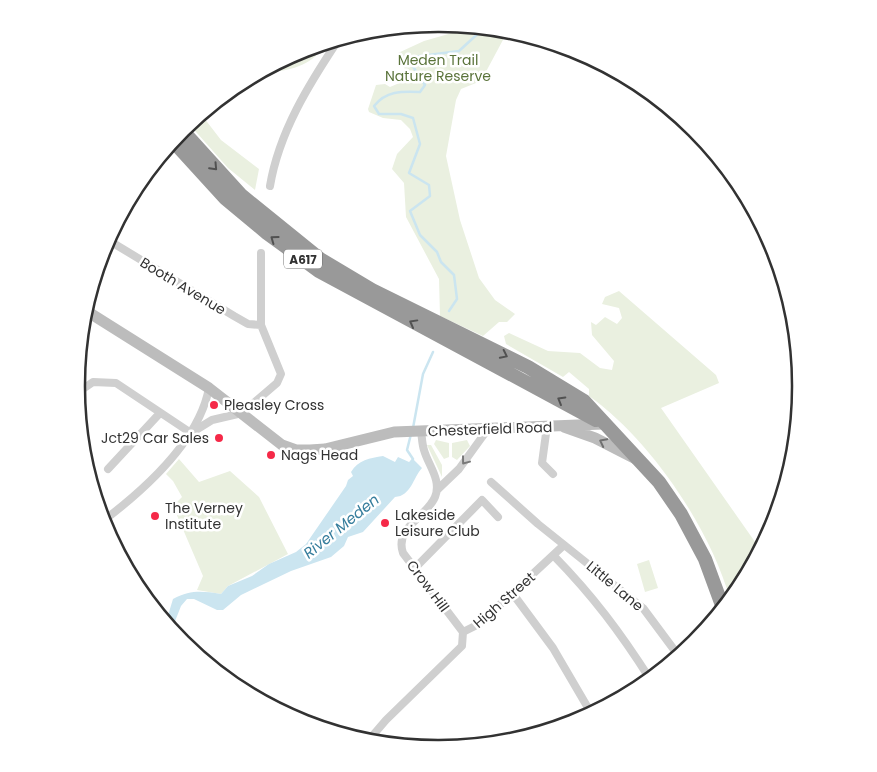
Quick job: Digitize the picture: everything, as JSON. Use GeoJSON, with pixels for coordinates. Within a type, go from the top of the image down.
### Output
{"type":"FeatureCollection","features":[{"type":"Feature","properties":{"kind":"highway","name":"A617"},"geometry":{"type":"LineString","coordinates":[[188,137],[241,195],[320,259],[372,290],[536,372],[584,402],[604,424]]}},
{"type":"Feature","properties":{"kind":"highway","name":"A617"},"geometry":{"type":"LineString","coordinates":[[179,147],[225,198],[267,233],[319,271],[604,424]]}},
{"type":"Feature","properties":{"kind":"highway","name":"Chesterfield Road"},"geometry":{"type":"LineString","coordinates":[[604,424],[659,482],[682,514],[704,558],[720,600]]}},
{"type":"Feature","properties":{"kind":"street"},"geometry":{"type":"LineString","coordinates":[[270,186],[285,134],[310,84],[333,49]]}},
{"type":"Feature","properties":{"kind":"street","name":"Booth Avenue"},"geometry":{"type":"LineString","coordinates":[[115,244],[248,324],[261,325]]}},
{"type":"Feature","properties":{"kind":"street"},"geometry":{"type":"LineString","coordinates":[[191,433],[212,420],[242,414],[277,383],[281,374],[261,325],[261,253]]}},
{"type":"Feature","properties":{"kind":"street"},"geometry":{"type":"LineString","coordinates":[[93,315],[209,388],[242,414]]}},
{"type":"Feature","properties":{"kind":"street"},"geometry":{"type":"LineString","coordinates":[[85,387],[93,382],[109,381],[116,383],[191,433]]}},
{"type":"Feature","properties":{"kind":"street"},"geometry":{"type":"LineString","coordinates":[[110,516],[155,475],[191,433],[207,398],[209,388]]}},
{"type":"Feature","properties":{"kind":"street"},"geometry":{"type":"LineString","coordinates":[[108,470],[160,413]]}},
{"type":"Feature","properties":{"kind":"street","name":"Chesterfield Road"},"geometry":{"type":"LineString","coordinates":[[242,414],[282,445],[296,450],[325,449],[379,435],[404,431],[604,424]]}},
{"type":"Feature","properties":{"kind":"street"},"geometry":{"type":"LineString","coordinates":[[548,426],[542,463],[553,474]]}},
{"type":"Feature","properties":{"kind":"street","name":"Chesterfield Road"},"geometry":{"type":"LineString","coordinates":[[562,426],[595,438],[641,462]]}},
{"type":"Feature","properties":{"kind":"street"},"geometry":{"type":"LineString","coordinates":[[437,490],[459,469],[486,433],[485,429]]}},
{"type":"Feature","properties":{"kind":"street"},"geometry":{"type":"LineString","coordinates":[[420,431],[423,448],[436,479],[437,490]]}},
{"type":"Feature","properties":{"kind":"street"},"geometry":{"type":"LineString","coordinates":[[110,454],[116,461]]}},
{"type":"Feature","properties":{"kind":"street","name":"Little Lane"},"geometry":{"type":"LineString","coordinates":[[491,482],[564,546],[643,608],[674,650]]}},
{"type":"Feature","properties":{"kind":"street","name":"Crow Hill"},"geometry":{"type":"LineString","coordinates":[[437,490],[435,499],[402,536],[400,542],[403,553],[463,632]]}},
{"type":"Feature","properties":{"kind":"street"},"geometry":{"type":"LineString","coordinates":[[415,568],[482,500],[498,517]]}},
{"type":"Feature","properties":{"kind":"street","name":"High Street"},"geometry":{"type":"LineString","coordinates":[[374,734],[462,646],[463,632],[479,624],[564,546]]}},
{"type":"Feature","properties":{"kind":"street"},"geometry":{"type":"LineString","coordinates":[[554,556],[588,591],[618,629],[646,672]]}},
{"type":"Feature","properties":{"kind":"street"},"geometry":{"type":"LineString","coordinates":[[513,594],[552,648],[587,707]]}},
{"type":"Feature","properties":{"kind":"green space","name":"Meden Trail Nature Reserve"},"geometry":{"type":"Polygon","coordinates":[[[453,33],[504,39],[481,81],[461,89],[456,100],[446,156],[460,220],[479,278],[495,300],[515,314],[507,322],[499,322],[483,336],[440,316],[439,279],[406,217],[404,183],[392,169],[397,154],[413,137],[410,129],[401,120],[383,118],[369,112],[368,109],[376,85],[385,84],[390,87],[404,81],[407,74],[398,53],[424,41],[453,33]]]}},
{"type":"Feature","properties":{"kind":"green space"},"geometry":{"type":"Polygon","coordinates":[[[317,54],[299,66],[278,71],[317,54]]]}},
{"type":"Feature","properties":{"kind":"green space"},"geometry":{"type":"Polygon","coordinates":[[[205,120],[221,140],[259,169],[255,190],[228,168],[195,130],[205,120]]]}},
{"type":"Feature","properties":{"kind":"green space"},"geometry":{"type":"Polygon","coordinates":[[[619,291],[716,375],[719,383],[661,408],[756,543],[745,563],[727,590],[708,543],[693,515],[655,460],[634,436],[612,414],[589,396],[589,389],[569,372],[563,377],[506,344],[504,336],[509,333],[548,351],[580,353],[600,368],[612,370],[614,361],[592,335],[591,322],[596,325],[605,317],[617,324],[622,318],[619,308],[602,304],[605,297],[619,291]]]}},
{"type":"Feature","properties":{"kind":"green space"},"geometry":{"type":"Polygon","coordinates":[[[436,440],[449,443],[449,457],[444,459],[434,444],[436,440]]]}},
{"type":"Feature","properties":{"kind":"green space"},"geometry":{"type":"Polygon","coordinates":[[[467,440],[470,446],[457,460],[452,457],[452,443],[467,440]]]}},
{"type":"Feature","properties":{"kind":"green space"},"geometry":{"type":"Polygon","coordinates":[[[427,445],[431,445],[442,465],[442,477],[427,445]]]}},
{"type":"Feature","properties":{"kind":"green space"},"geometry":{"type":"Polygon","coordinates":[[[179,459],[199,482],[230,471],[259,497],[288,554],[228,586],[221,594],[197,590],[203,576],[173,506],[182,497],[173,481],[166,474],[179,459]]]}},
{"type":"Feature","properties":{"kind":"green space"},"geometry":{"type":"Polygon","coordinates":[[[649,560],[658,588],[645,592],[637,564],[649,560]]]}},
{"type":"Feature","properties":{"kind":"water"},"geometry":{"type":"Polygon","coordinates":[[[383,456],[395,462],[398,457],[409,462],[413,459],[422,468],[405,493],[395,497],[363,532],[348,537],[344,546],[331,557],[291,571],[241,595],[223,610],[217,610],[194,599],[187,599],[181,606],[175,621],[169,614],[173,599],[196,592],[221,594],[228,586],[252,576],[269,564],[296,552],[306,544],[346,486],[348,480],[353,476],[351,472],[354,468],[365,460],[383,456]]]}},
{"type":"Feature","properties":{"kind":"waterway","name":"River Meden"},"geometry":{"type":"LineString","coordinates":[[449,311],[457,299],[454,275],[441,262],[437,252],[420,235],[410,211],[430,196],[429,185],[409,173],[420,144],[413,118],[401,114],[379,114],[374,106],[384,97],[394,93],[420,92],[425,85],[410,62],[413,57],[459,51],[477,35]]}},
{"type":"Feature","properties":{"kind":"waterway","name":"River Meden"},"geometry":{"type":"LineString","coordinates":[[413,428],[423,374],[433,352]]}},
{"type":"Feature","properties":{"kind":"waterway","name":"River Meden"},"geometry":{"type":"LineString","coordinates":[[411,434],[407,450],[413,459],[411,462]]}},
{"type":"Feature","properties":{"kind":"place","name":"Pleasley Cross"},"geometry":{"type":"Point","coordinates":[214,405]}},
{"type":"Feature","properties":{"kind":"place","name":"Jct29 Car Sales"},"geometry":{"type":"Point","coordinates":[219,438]}},
{"type":"Feature","properties":{"kind":"place","name":"Nags Head"},"geometry":{"type":"Point","coordinates":[271,455]}},
{"type":"Feature","properties":{"kind":"place","name":"The Verney Institute"},"geometry":{"type":"Point","coordinates":[155,516]}},
{"type":"Feature","properties":{"kind":"place","name":"Lakeside Leisure Club"},"geometry":{"type":"Point","coordinates":[385,523]}}]}
